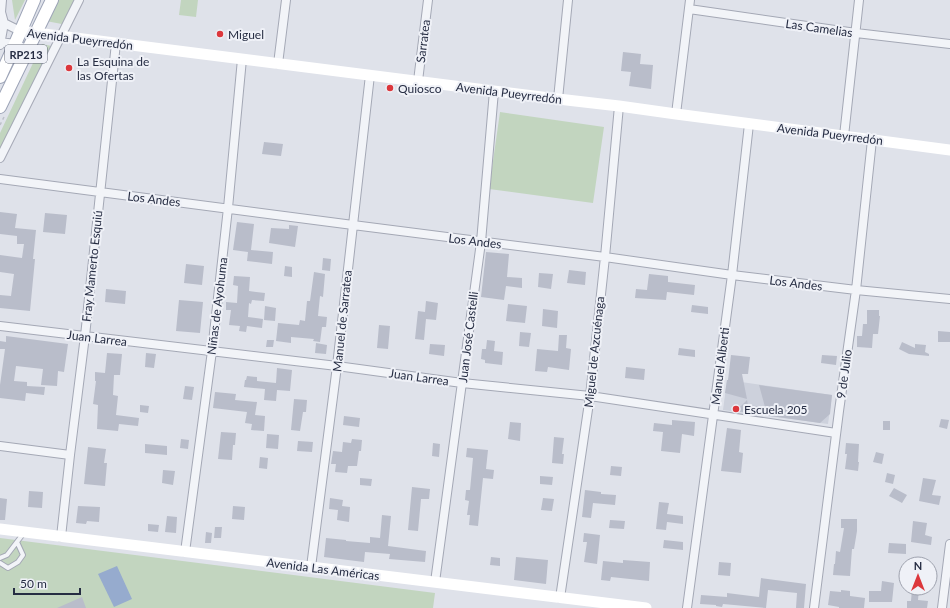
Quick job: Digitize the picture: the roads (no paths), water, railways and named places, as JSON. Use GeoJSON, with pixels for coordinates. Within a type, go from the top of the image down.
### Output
{"type":"FeatureCollection","features":[{"type":"Feature","properties":{"kind":"main road","name":"RP213"},"geometry":{"type":"LineString","coordinates":[[0,77],[34,0]]}},
{"type":"Feature","properties":{"kind":"main road","name":"RP213"},"geometry":{"type":"LineString","coordinates":[[0,108],[52,0]]}},
{"type":"Feature","properties":{"kind":"main road","name":"Avenida Pueyrredón"},"geometry":{"type":"LineString","coordinates":[[20,31],[619,106],[950,150]]}},
{"type":"Feature","properties":{"kind":"main road","name":"Avenida Las Américas"},"geometry":{"type":"LineString","coordinates":[[0,529],[435,582],[617,606],[646,608]]}},
{"type":"Feature","properties":{"kind":"street"},"geometry":{"type":"LineString","coordinates":[[2,0],[1,12],[4,23],[0,43],[15,44],[28,50]]}},
{"type":"Feature","properties":{"kind":"street"},"geometry":{"type":"LineString","coordinates":[[0,158],[79,0]]}},
{"type":"Feature","properties":{"kind":"street"},"geometry":{"type":"LineString","coordinates":[[278,64],[286,0]]}},
{"type":"Feature","properties":{"kind":"street","name":"Sarratea"},"geometry":{"type":"LineString","coordinates":[[418,82],[428,0]]}},
{"type":"Feature","properties":{"kind":"street"},"geometry":{"type":"LineString","coordinates":[[558,99],[568,0]]}},
{"type":"Feature","properties":{"kind":"street"},"geometry":{"type":"LineString","coordinates":[[676,114],[690,0]]}},
{"type":"Feature","properties":{"kind":"street"},"geometry":{"type":"LineString","coordinates":[[844,136],[859,0]]}},
{"type":"Feature","properties":{"kind":"street","name":"Las Camelias"},"geometry":{"type":"LineString","coordinates":[[689,9],[856,33],[950,44]]}},
{"type":"Feature","properties":{"kind":"street"},"geometry":{"type":"LineString","coordinates":[[4,23],[20,31]]}},
{"type":"Feature","properties":{"kind":"street","name":"Fray Mamerto Esquiú"},"geometry":{"type":"LineString","coordinates":[[61,537],[85,336],[116,43]]}},
{"type":"Feature","properties":{"kind":"street","name":"Niñas de Ayohuma"},"geometry":{"type":"LineString","coordinates":[[185,552],[212,351],[228,208],[242,59]]}},
{"type":"Feature","properties":{"kind":"street","name":"Manuel de Sarratea"},"geometry":{"type":"LineString","coordinates":[[311,567],[337,366],[370,75]]}},
{"type":"Feature","properties":{"kind":"street","name":"Juan José Castelli"},"geometry":{"type":"LineString","coordinates":[[435,582],[480,242],[494,91]]}},
{"type":"Feature","properties":{"kind":"street","name":"Miguel de Azcuénaga"},"geometry":{"type":"LineString","coordinates":[[560,598],[590,396],[619,106]]}},
{"type":"Feature","properties":{"kind":"street","name":"Manuel Alberti"},"geometry":{"type":"LineString","coordinates":[[687,608],[732,275],[749,124]]}},
{"type":"Feature","properties":{"kind":"street","name":"9 de Julio"},"geometry":{"type":"LineString","coordinates":[[814,608],[856,290],[872,140]]}},
{"type":"Feature","properties":{"kind":"street","name":"Los Andes"},"geometry":{"type":"LineString","coordinates":[[0,179],[480,242],[605,256],[732,275],[856,290],[950,299]]}},
{"type":"Feature","properties":{"kind":"street","name":"Juan Larrea"},"geometry":{"type":"LineString","coordinates":[[0,326],[337,366],[462,383],[590,396],[836,433]]}},
{"type":"Feature","properties":{"kind":"street"},"geometry":{"type":"LineString","coordinates":[[0,446],[70,455]]}},
{"type":"Feature","properties":{"kind":"street"},"geometry":{"type":"LineString","coordinates":[[942,608],[950,544]]}},
{"type":"Feature","properties":{"kind":"lane"},"geometry":{"type":"LineString","coordinates":[[0,558],[7,555],[24,532]]}},
{"type":"Feature","properties":{"kind":"lane"},"geometry":{"type":"LineString","coordinates":[[0,563],[8,568],[18,562],[23,555],[17,542]]}},
{"type":"Feature","properties":{"kind":"water"},"geometry":{"type":"Polygon","coordinates":[[[117,566],[132,599],[114,607],[98,574],[117,566]]]}},
{"type":"Feature","properties":{"kind":"place","name":"Miguel"},"geometry":{"type":"Point","coordinates":[220,34]}},
{"type":"Feature","properties":{"kind":"place","name":"La Esquina de las Ofertas"},"geometry":{"type":"Point","coordinates":[69,68]}},
{"type":"Feature","properties":{"kind":"place","name":"Quiosco"},"geometry":{"type":"Point","coordinates":[390,88]}},
{"type":"Feature","properties":{"kind":"place","name":"Escuela 205"},"geometry":{"type":"Point","coordinates":[736,409]}}]}
